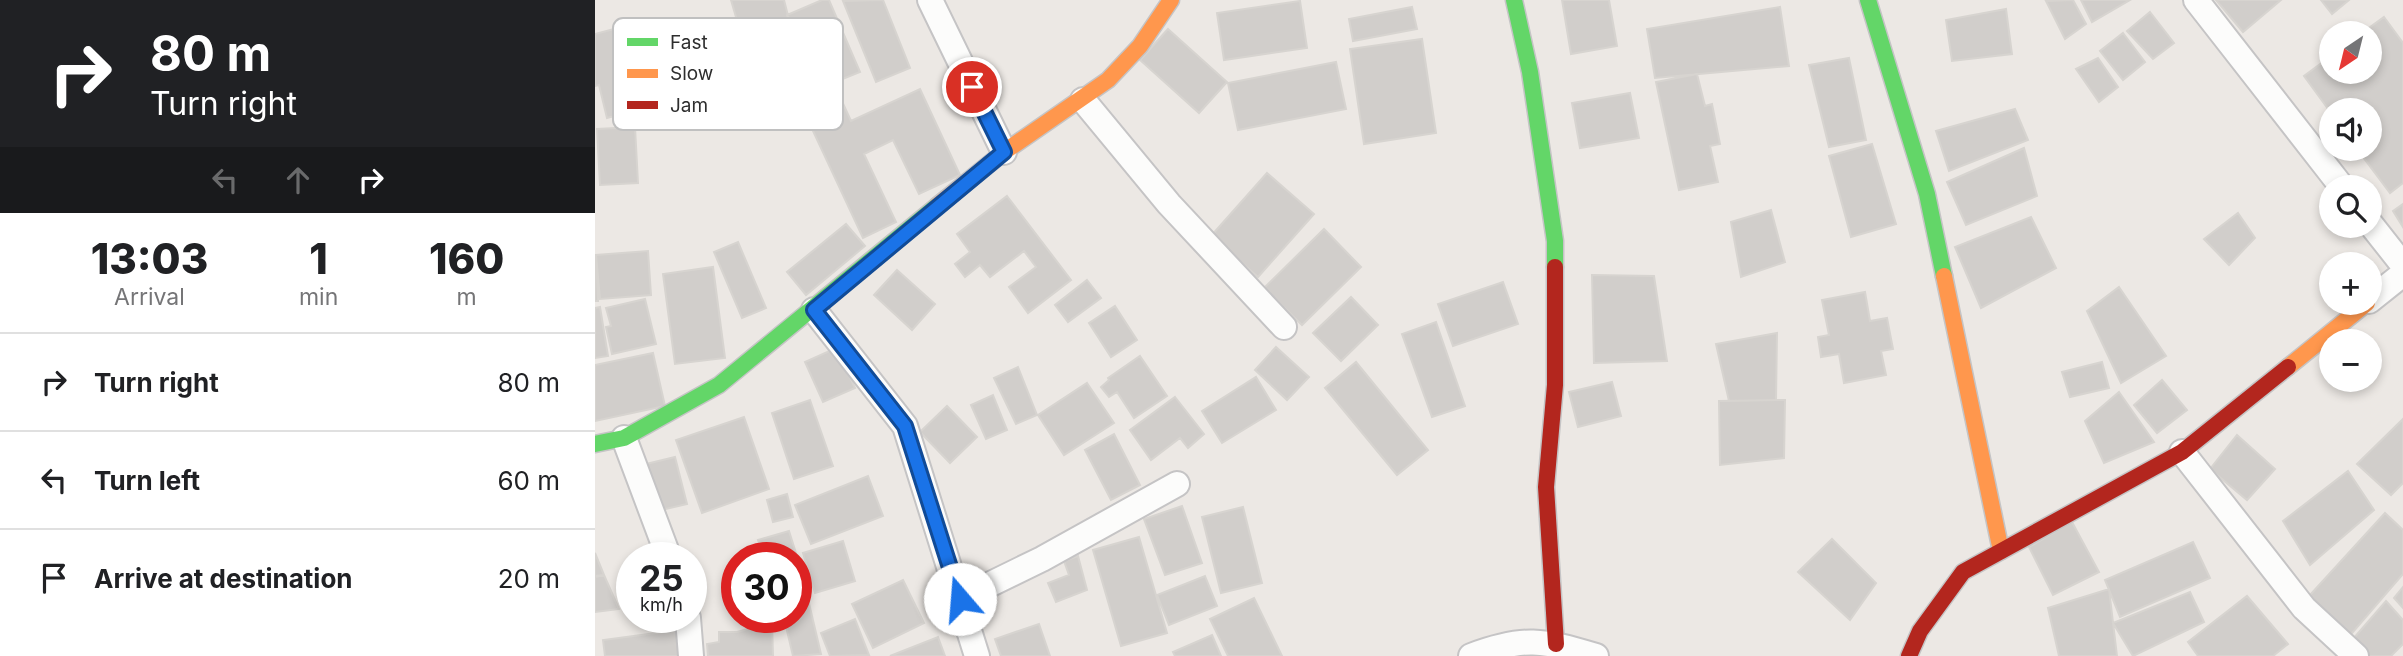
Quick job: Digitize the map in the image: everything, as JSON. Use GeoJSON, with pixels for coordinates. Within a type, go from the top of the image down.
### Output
{"type":"FeatureCollection","features":[{"type":"Feature","properties":{"kind":"street"},"geometry":{"type":"LineString","coordinates":[[930,0],[1004,152]]}},
{"type":"Feature","properties":{"kind":"street"},"geometry":{"type":"LineString","coordinates":[[595,444],[624,438],[719,385],[1004,152],[1083,100],[1140,46],[1171,0]]}},
{"type":"Feature","properties":{"kind":"street"},"geometry":{"type":"LineString","coordinates":[[1514,0],[1530,72],[1555,241],[1555,385],[1546,487],[1556,644]]}},
{"type":"Feature","properties":{"kind":"street"},"geometry":{"type":"LineString","coordinates":[[1868,0],[1927,194],[2000,551]]}},
{"type":"Feature","properties":{"kind":"street"},"geometry":{"type":"LineString","coordinates":[[2196,0],[2334,175]]}},
{"type":"Feature","properties":{"kind":"street"},"geometry":{"type":"LineString","coordinates":[[1083,100],[1170,204],[1284,327]]}},
{"type":"Feature","properties":{"kind":"street"},"geometry":{"type":"LineString","coordinates":[[2382,238],[2403,265]]}},
{"type":"Feature","properties":{"kind":"street"},"geometry":{"type":"LineString","coordinates":[[2382,291],[2403,274]]}},
{"type":"Feature","properties":{"kind":"street"},"geometry":{"type":"LineString","coordinates":[[814,310],[905,426],[977,656]]}},
{"type":"Feature","properties":{"kind":"street"},"geometry":{"type":"LineString","coordinates":[[1909,656],[1920,631],[1962,572],[2182,452],[2352,315]]}},
{"type":"Feature","properties":{"kind":"street"},"geometry":{"type":"LineString","coordinates":[[624,438],[663,542]]}},
{"type":"Feature","properties":{"kind":"street"},"geometry":{"type":"LineString","coordinates":[[2182,452],[2304,608],[2356,656]]}},
{"type":"Feature","properties":{"kind":"street"},"geometry":{"type":"LineString","coordinates":[[960,599],[1042,559],[1177,484]]}},
{"type":"Feature","properties":{"kind":"street"},"geometry":{"type":"LineString","coordinates":[[689,633],[691,656]]}},
{"type":"Feature","properties":{"kind":"street"},"geometry":{"type":"LineString","coordinates":[[1471,656],[1515,641],[1556,644],[1596,656]]}},
{"type":"Feature","properties":{"kind":"building"},"geometry":{"type":"Polygon","coordinates":[[[731,0],[784,0],[789,18],[736,18],[731,0]]]}},
{"type":"Feature","properties":{"kind":"building"},"geometry":{"type":"Polygon","coordinates":[[[822,0],[829,0],[837,18],[788,18],[787,15],[822,0]]]}},
{"type":"Feature","properties":{"kind":"building"},"geometry":{"type":"Polygon","coordinates":[[[883,0],[910,68],[876,82],[843,1],[883,0]]]}},
{"type":"Feature","properties":{"kind":"building"},"geometry":{"type":"Polygon","coordinates":[[[1562,0],[1609,0],[1617,46],[1571,54],[1562,0]]]}},
{"type":"Feature","properties":{"kind":"building"},"geometry":{"type":"Polygon","coordinates":[[[2073,0],[2086,24],[2065,39],[2046,1],[2073,0]]]}},
{"type":"Feature","properties":{"kind":"building"},"geometry":{"type":"Polygon","coordinates":[[[2081,0],[2130,0],[2092,22],[2081,0]]]}},
{"type":"Feature","properties":{"kind":"building"},"geometry":{"type":"Polygon","coordinates":[[[2216,0],[2281,0],[2243,32],[2216,0]]]}},
{"type":"Feature","properties":{"kind":"building"},"geometry":{"type":"Polygon","coordinates":[[[2321,0],[2349,0],[2332,14],[2321,0]]]}},
{"type":"Feature","properties":{"kind":"building"},"geometry":{"type":"Polygon","coordinates":[[[1300,1],[1307,48],[1224,60],[1217,13],[1300,1]]]}},
{"type":"Feature","properties":{"kind":"building"},"geometry":{"type":"Polygon","coordinates":[[[1412,7],[1417,29],[1353,41],[1349,19],[1412,7]]]}},
{"type":"Feature","properties":{"kind":"building"},"geometry":{"type":"Polygon","coordinates":[[[1780,7],[1789,66],[1655,78],[1647,29],[1780,7]]]}},
{"type":"Feature","properties":{"kind":"building"},"geometry":{"type":"Polygon","coordinates":[[[2006,9],[2012,54],[1952,61],[1946,20],[2006,9]]]}},
{"type":"Feature","properties":{"kind":"building"},"geometry":{"type":"Polygon","coordinates":[[[2150,12],[2174,43],[2153,59],[2127,31],[2150,12]]]}},
{"type":"Feature","properties":{"kind":"building"},"geometry":{"type":"Polygon","coordinates":[[[2384,17],[2403,43],[2403,183],[2390,193],[2382,182],[2382,175],[2376,175],[2366,161],[2382,161],[2382,98],[2320,98],[2304,76],[2319,65],[2319,84],[2382,84],[2382,21],[2378,21],[2384,17]]]}},
{"type":"Feature","properties":{"kind":"building"},"geometry":{"type":"Polygon","coordinates":[[[613,29],[613,116],[607,118],[599,85],[595,86],[595,34],[613,29]]]}},
{"type":"Feature","properties":{"kind":"building"},"geometry":{"type":"Polygon","coordinates":[[[1168,29],[1227,82],[1199,113],[1140,60],[1168,29]]]}},
{"type":"Feature","properties":{"kind":"building"},"geometry":{"type":"Polygon","coordinates":[[[843,33],[860,72],[843,79],[843,33]]]}},
{"type":"Feature","properties":{"kind":"building"},"geometry":{"type":"Polygon","coordinates":[[[2123,33],[2145,62],[2123,80],[2100,51],[2123,33]]]}},
{"type":"Feature","properties":{"kind":"building"},"geometry":{"type":"Polygon","coordinates":[[[1422,39],[1436,133],[1364,144],[1350,49],[1422,39]]]}},
{"type":"Feature","properties":{"kind":"building"},"geometry":{"type":"Polygon","coordinates":[[[1849,58],[1866,140],[1829,147],[1809,65],[1849,58]]]}},
{"type":"Feature","properties":{"kind":"building"},"geometry":{"type":"Polygon","coordinates":[[[2098,58],[2118,87],[2099,102],[2076,69],[2098,58]]]}},
{"type":"Feature","properties":{"kind":"building"},"geometry":{"type":"Polygon","coordinates":[[[1336,62],[1346,109],[1238,130],[1228,83],[1336,62]]]}},
{"type":"Feature","properties":{"kind":"building"},"geometry":{"type":"Polygon","coordinates":[[[1697,74],[1705,106],[1712,104],[1720,144],[1710,146],[1718,182],[1679,190],[1656,82],[1697,74]]]}},
{"type":"Feature","properties":{"kind":"building"},"geometry":{"type":"Polygon","coordinates":[[[920,89],[960,175],[919,194],[893,140],[864,154],[896,222],[863,238],[813,130],[843,130],[843,103],[851,121],[920,89]]]}},
{"type":"Feature","properties":{"kind":"building"},"geometry":{"type":"Polygon","coordinates":[[[1630,93],[1639,138],[1580,148],[1572,103],[1630,93]]]}},
{"type":"Feature","properties":{"kind":"building"},"geometry":{"type":"Polygon","coordinates":[[[2015,109],[2028,140],[1949,171],[1936,131],[2015,109]]]}},
{"type":"Feature","properties":{"kind":"building"},"geometry":{"type":"Polygon","coordinates":[[[597,129],[635,130],[638,183],[600,185],[597,129]]]}},
{"type":"Feature","properties":{"kind":"building"},"geometry":{"type":"Polygon","coordinates":[[[1872,144],[1896,224],[1851,237],[1829,156],[1872,144]]]}},
{"type":"Feature","properties":{"kind":"building"},"geometry":{"type":"Polygon","coordinates":[[[2024,148],[2037,196],[1966,225],[1947,182],[2024,148]]]}},
{"type":"Feature","properties":{"kind":"building"},"geometry":{"type":"Polygon","coordinates":[[[1267,173],[1314,214],[1258,277],[1211,236],[1267,173]]]}},
{"type":"Feature","properties":{"kind":"building"},"geometry":{"type":"Polygon","coordinates":[[[1007,196],[1071,280],[1028,313],[1009,287],[1036,267],[1024,251],[990,277],[980,265],[965,277],[955,264],[970,252],[957,234],[1007,196]]]}},
{"type":"Feature","properties":{"kind":"building"},"geometry":{"type":"Polygon","coordinates":[[[2403,204],[2403,227],[2393,211],[2403,204]]]}},
{"type":"Feature","properties":{"kind":"building"},"geometry":{"type":"Polygon","coordinates":[[[1771,210],[1785,262],[1741,277],[1731,222],[1771,210]]]}},
{"type":"Feature","properties":{"kind":"building"},"geometry":{"type":"Polygon","coordinates":[[[2238,213],[2255,238],[2229,265],[2204,239],[2238,213]]]}},
{"type":"Feature","properties":{"kind":"building"},"geometry":{"type":"Polygon","coordinates":[[[2031,217],[2056,268],[1981,308],[1955,247],[2031,217]]]}},
{"type":"Feature","properties":{"kind":"building"},"geometry":{"type":"Polygon","coordinates":[[[846,224],[865,246],[806,295],[787,272],[846,224]]]}},
{"type":"Feature","properties":{"kind":"building"},"geometry":{"type":"Polygon","coordinates":[[[1324,229],[1361,267],[1302,325],[1264,288],[1324,229]]]}},
{"type":"Feature","properties":{"kind":"building"},"geometry":{"type":"Polygon","coordinates":[[[738,242],[766,308],[742,318],[714,252],[738,242]]]}},
{"type":"Feature","properties":{"kind":"building"},"geometry":{"type":"Polygon","coordinates":[[[648,251],[651,295],[600,299],[596,255],[648,251]]]}},
{"type":"Feature","properties":{"kind":"building"},"geometry":{"type":"Polygon","coordinates":[[[596,255],[598,301],[595,301],[596,255]]]}},
{"type":"Feature","properties":{"kind":"building"},"geometry":{"type":"Polygon","coordinates":[[[713,267],[725,358],[675,364],[663,274],[713,267]]]}},
{"type":"Feature","properties":{"kind":"building"},"geometry":{"type":"Polygon","coordinates":[[[897,270],[935,304],[912,330],[874,295],[897,270]]]}},
{"type":"Feature","properties":{"kind":"building"},"geometry":{"type":"Polygon","coordinates":[[[1592,275],[1654,276],[1667,361],[1594,363],[1592,275]]]}},
{"type":"Feature","properties":{"kind":"building"},"geometry":{"type":"Polygon","coordinates":[[[1087,280],[1101,298],[1068,322],[1055,305],[1087,280]]]}},
{"type":"Feature","properties":{"kind":"building"},"geometry":{"type":"Polygon","coordinates":[[[1503,282],[1518,324],[1453,346],[1438,304],[1503,282]]]}},
{"type":"Feature","properties":{"kind":"building"},"geometry":{"type":"Polygon","coordinates":[[[2119,287],[2166,356],[2121,383],[2087,311],[2119,287]]]}},
{"type":"Feature","properties":{"kind":"building"},"geometry":{"type":"Polygon","coordinates":[[[1865,292],[1870,321],[1887,318],[1893,349],[1881,351],[1886,375],[1844,383],[1839,354],[1821,357],[1818,337],[1829,335],[1822,300],[1865,292]]]}},
{"type":"Feature","properties":{"kind":"building"},"geometry":{"type":"Polygon","coordinates":[[[1351,297],[1378,325],[1341,361],[1313,333],[1351,297]]]}},
{"type":"Feature","properties":{"kind":"building"},"geometry":{"type":"Polygon","coordinates":[[[645,299],[656,344],[612,354],[606,327],[611,326],[606,308],[645,299]]]}},
{"type":"Feature","properties":{"kind":"building"},"geometry":{"type":"Polygon","coordinates":[[[1115,306],[1137,340],[1111,357],[1089,323],[1115,306]]]}},
{"type":"Feature","properties":{"kind":"building"},"geometry":{"type":"Polygon","coordinates":[[[600,307],[608,356],[595,358],[595,308],[600,307]]]}},
{"type":"Feature","properties":{"kind":"building"},"geometry":{"type":"Polygon","coordinates":[[[1436,322],[1465,406],[1432,417],[1402,334],[1436,322]]]}},
{"type":"Feature","properties":{"kind":"building"},"geometry":{"type":"Polygon","coordinates":[[[1777,333],[1776,400],[1729,401],[1716,344],[1777,333]]]}},
{"type":"Feature","properties":{"kind":"building"},"geometry":{"type":"Polygon","coordinates":[[[1276,347],[1309,377],[1287,400],[1255,370],[1276,347]]]}},
{"type":"Feature","properties":{"kind":"building"},"geometry":{"type":"Polygon","coordinates":[[[836,348],[855,388],[823,402],[805,362],[836,348]]]}},
{"type":"Feature","properties":{"kind":"building"},"geometry":{"type":"Polygon","coordinates":[[[653,353],[665,406],[595,421],[595,365],[653,353]]]}},
{"type":"Feature","properties":{"kind":"building"},"geometry":{"type":"Polygon","coordinates":[[[1140,356],[1167,396],[1134,418],[1117,392],[1109,397],[1101,387],[1108,378],[1140,356]]]}},
{"type":"Feature","properties":{"kind":"building"},"geometry":{"type":"Polygon","coordinates":[[[1356,362],[1428,450],[1397,475],[1325,388],[1356,362]]]}},
{"type":"Feature","properties":{"kind":"building"},"geometry":{"type":"Polygon","coordinates":[[[2102,362],[2109,388],[2070,397],[2062,372],[2102,362]]]}},
{"type":"Feature","properties":{"kind":"building"},"geometry":{"type":"Polygon","coordinates":[[[1018,367],[1037,415],[1016,424],[994,378],[1018,367]]]}},
{"type":"Feature","properties":{"kind":"building"},"geometry":{"type":"Polygon","coordinates":[[[1256,377],[1276,410],[1222,443],[1202,411],[1256,377]]]}},
{"type":"Feature","properties":{"kind":"building"},"geometry":{"type":"Polygon","coordinates":[[[2162,380],[2187,410],[2157,433],[2134,405],[2162,380]]]}},
{"type":"Feature","properties":{"kind":"building"},"geometry":{"type":"Polygon","coordinates":[[[1612,382],[1621,416],[1578,427],[1569,392],[1612,382]]]}},
{"type":"Feature","properties":{"kind":"building"},"geometry":{"type":"Polygon","coordinates":[[[1087,383],[1114,423],[1064,455],[1038,415],[1087,383]]]}},
{"type":"Feature","properties":{"kind":"building"},"geometry":{"type":"Polygon","coordinates":[[[2119,392],[2154,442],[2104,463],[2085,421],[2119,392]]]}},
{"type":"Feature","properties":{"kind":"building"},"geometry":{"type":"Polygon","coordinates":[[[993,395],[1007,430],[986,439],[971,405],[993,395]]]}},
{"type":"Feature","properties":{"kind":"building"},"geometry":{"type":"Polygon","coordinates":[[[1175,397],[1204,434],[1188,448],[1180,438],[1151,460],[1130,430],[1175,397]]]}},
{"type":"Feature","properties":{"kind":"building"},"geometry":{"type":"Polygon","coordinates":[[[810,400],[833,466],[794,479],[772,413],[810,400]]]}},
{"type":"Feature","properties":{"kind":"building"},"geometry":{"type":"Polygon","coordinates":[[[1785,400],[1784,458],[1720,465],[1719,401],[1785,400]]]}},
{"type":"Feature","properties":{"kind":"building"},"geometry":{"type":"Polygon","coordinates":[[[947,406],[977,437],[950,463],[920,432],[947,406]]]}},
{"type":"Feature","properties":{"kind":"building"},"geometry":{"type":"Polygon","coordinates":[[[744,417],[769,489],[702,513],[676,440],[744,417]]]}},
{"type":"Feature","properties":{"kind":"building"},"geometry":{"type":"Polygon","coordinates":[[[2403,419],[2403,483],[2391,495],[2357,464],[2403,419]]]}},
{"type":"Feature","properties":{"kind":"building"},"geometry":{"type":"Polygon","coordinates":[[[1114,434],[1140,485],[1111,500],[1085,450],[1114,434]]]}},
{"type":"Feature","properties":{"kind":"building"},"geometry":{"type":"Polygon","coordinates":[[[2237,435],[2275,469],[2247,500],[2210,469],[2237,435]]]}},
{"type":"Feature","properties":{"kind":"building"},"geometry":{"type":"Polygon","coordinates":[[[675,457],[687,504],[657,511],[646,464],[675,457]]]}},
{"type":"Feature","properties":{"kind":"building"},"geometry":{"type":"Polygon","coordinates":[[[2348,471],[2374,510],[2310,565],[2283,521],[2348,471]]]}},
{"type":"Feature","properties":{"kind":"building"},"geometry":{"type":"Polygon","coordinates":[[[868,476],[883,516],[812,544],[795,505],[868,476]]]}},
{"type":"Feature","properties":{"kind":"building"},"geometry":{"type":"Polygon","coordinates":[[[787,494],[793,517],[773,522],[767,500],[787,494]]]}},
{"type":"Feature","properties":{"kind":"building"},"geometry":{"type":"Polygon","coordinates":[[[1182,506],[1202,563],[1165,575],[1144,519],[1182,506]]]}},
{"type":"Feature","properties":{"kind":"building"},"geometry":{"type":"Polygon","coordinates":[[[1243,507],[1262,583],[1221,593],[1202,517],[1243,507]]]}},
{"type":"Feature","properties":{"kind":"building"},"geometry":{"type":"Polygon","coordinates":[[[2385,513],[2403,530],[2403,574],[2347,639],[2309,596],[2385,513]]]}},
{"type":"Feature","properties":{"kind":"building"},"geometry":{"type":"Polygon","coordinates":[[[2072,522],[2099,572],[2053,595],[2029,547],[2072,522]]]}},
{"type":"Feature","properties":{"kind":"building"},"geometry":{"type":"Polygon","coordinates":[[[789,531],[792,542],[759,542],[758,540],[789,531]]]}},
{"type":"Feature","properties":{"kind":"building"},"geometry":{"type":"Polygon","coordinates":[[[1139,537],[1167,633],[1121,646],[1093,550],[1139,537]]]}},
{"type":"Feature","properties":{"kind":"building"},"geometry":{"type":"Polygon","coordinates":[[[1832,539],[1876,583],[1850,620],[1798,572],[1832,539]]]}},
{"type":"Feature","properties":{"kind":"building"},"geometry":{"type":"Polygon","coordinates":[[[843,541],[855,581],[815,593],[812,583],[812,550],[843,541]]]}},
{"type":"Feature","properties":{"kind":"building"},"geometry":{"type":"Polygon","coordinates":[[[2193,542],[2210,578],[2120,617],[2105,580],[2193,542]]]}},
{"type":"Feature","properties":{"kind":"building"},"geometry":{"type":"Polygon","coordinates":[[[595,553],[604,575],[595,576],[595,553]]]}},
{"type":"Feature","properties":{"kind":"building"},"geometry":{"type":"Polygon","coordinates":[[[1078,556],[1087,590],[1056,602],[1048,583],[1069,575],[1064,561],[1078,556]]]}},
{"type":"Feature","properties":{"kind":"building"},"geometry":{"type":"Polygon","coordinates":[[[604,575],[616,602],[616,609],[595,612],[595,577],[604,575]]]}},
{"type":"Feature","properties":{"kind":"building"},"geometry":{"type":"Polygon","coordinates":[[[1205,576],[1217,606],[1169,625],[1157,595],[1205,576]]]}},
{"type":"Feature","properties":{"kind":"building"},"geometry":{"type":"Polygon","coordinates":[[[903,580],[924,623],[873,648],[852,604],[903,580]]]}},
{"type":"Feature","properties":{"kind":"building"},"geometry":{"type":"Polygon","coordinates":[[[2403,587],[2403,608],[2394,598],[2403,587]]]}},
{"type":"Feature","properties":{"kind":"building"},"geometry":{"type":"Polygon","coordinates":[[[2109,589],[2117,656],[2059,656],[2048,608],[2109,589]]]}},
{"type":"Feature","properties":{"kind":"building"},"geometry":{"type":"Polygon","coordinates":[[[2190,592],[2204,622],[2133,656],[2113,623],[2190,592]]]}},
{"type":"Feature","properties":{"kind":"building"},"geometry":{"type":"Polygon","coordinates":[[[2247,596],[2288,644],[2273,656],[2198,656],[2188,642],[2247,596]]]}},
{"type":"Feature","properties":{"kind":"building"},"geometry":{"type":"Polygon","coordinates":[[[1254,598],[1282,656],[1228,656],[1210,619],[1254,598]]]}},
{"type":"Feature","properties":{"kind":"building"},"geometry":{"type":"Polygon","coordinates":[[[2386,601],[2403,620],[2403,644],[2391,656],[2359,656],[2347,646],[2386,601]]]}},
{"type":"Feature","properties":{"kind":"building"},"geometry":{"type":"Polygon","coordinates":[[[812,616],[821,654],[793,656],[788,633],[812,633],[812,616]]]}},
{"type":"Feature","properties":{"kind":"building"},"geometry":{"type":"Polygon","coordinates":[[[855,619],[869,655],[830,656],[821,633],[855,619]]]}},
{"type":"Feature","properties":{"kind":"building"},"geometry":{"type":"Polygon","coordinates":[[[1039,624],[1050,656],[1001,656],[995,639],[1039,624]]]}},
{"type":"Feature","properties":{"kind":"building"},"geometry":{"type":"Polygon","coordinates":[[[719,632],[772,633],[773,656],[708,656],[707,644],[719,642],[719,632]]]}},
{"type":"Feature","properties":{"kind":"building"},"geometry":{"type":"Polygon","coordinates":[[[679,633],[680,656],[605,656],[603,640],[679,633]]]}},
{"type":"Feature","properties":{"kind":"building"},"geometry":{"type":"Polygon","coordinates":[[[1212,635],[1221,656],[1175,656],[1173,652],[1212,635]]]}},
{"type":"Feature","properties":{"kind":"building"},"geometry":{"type":"Polygon","coordinates":[[[938,637],[945,656],[890,656],[938,637]]]}},
{"type":"Feature","properties":{"kind":"traffic: fast"},"geometry":{"type":"LineString","coordinates":[[1514,0],[1530,72],[1555,241],[1555,267]]}},
{"type":"Feature","properties":{"kind":"traffic: fast"},"geometry":{"type":"LineString","coordinates":[[1868,0],[1927,194],[1944,276]]}},
{"type":"Feature","properties":{"kind":"traffic: fast"},"geometry":{"type":"LineString","coordinates":[[595,444],[624,438],[719,385],[937,206]]}},
{"type":"Feature","properties":{"kind":"traffic: slow"},"geometry":{"type":"LineString","coordinates":[[937,206],[1004,152],[1108,80],[1140,46],[1171,0]]}},
{"type":"Feature","properties":{"kind":"traffic: slow"},"geometry":{"type":"LineString","coordinates":[[1944,276],[2001,551]]}},
{"type":"Feature","properties":{"kind":"traffic: slow"},"geometry":{"type":"LineString","coordinates":[[2288,367],[2352,315]]}},
{"type":"Feature","properties":{"kind":"traffic: jam"},"geometry":{"type":"LineString","coordinates":[[1555,267],[1555,385],[1546,487],[1556,644]]}},
{"type":"Feature","properties":{"kind":"traffic: jam"},"geometry":{"type":"LineString","coordinates":[[1909,656],[1920,631],[1963,572],[2182,452],[2288,367]]}},
{"type":"Feature","properties":{"kind":"route"},"geometry":{"type":"LineString","coordinates":[[960,599],[905,426],[814,310],[1004,152],[972,87]]}}]}
